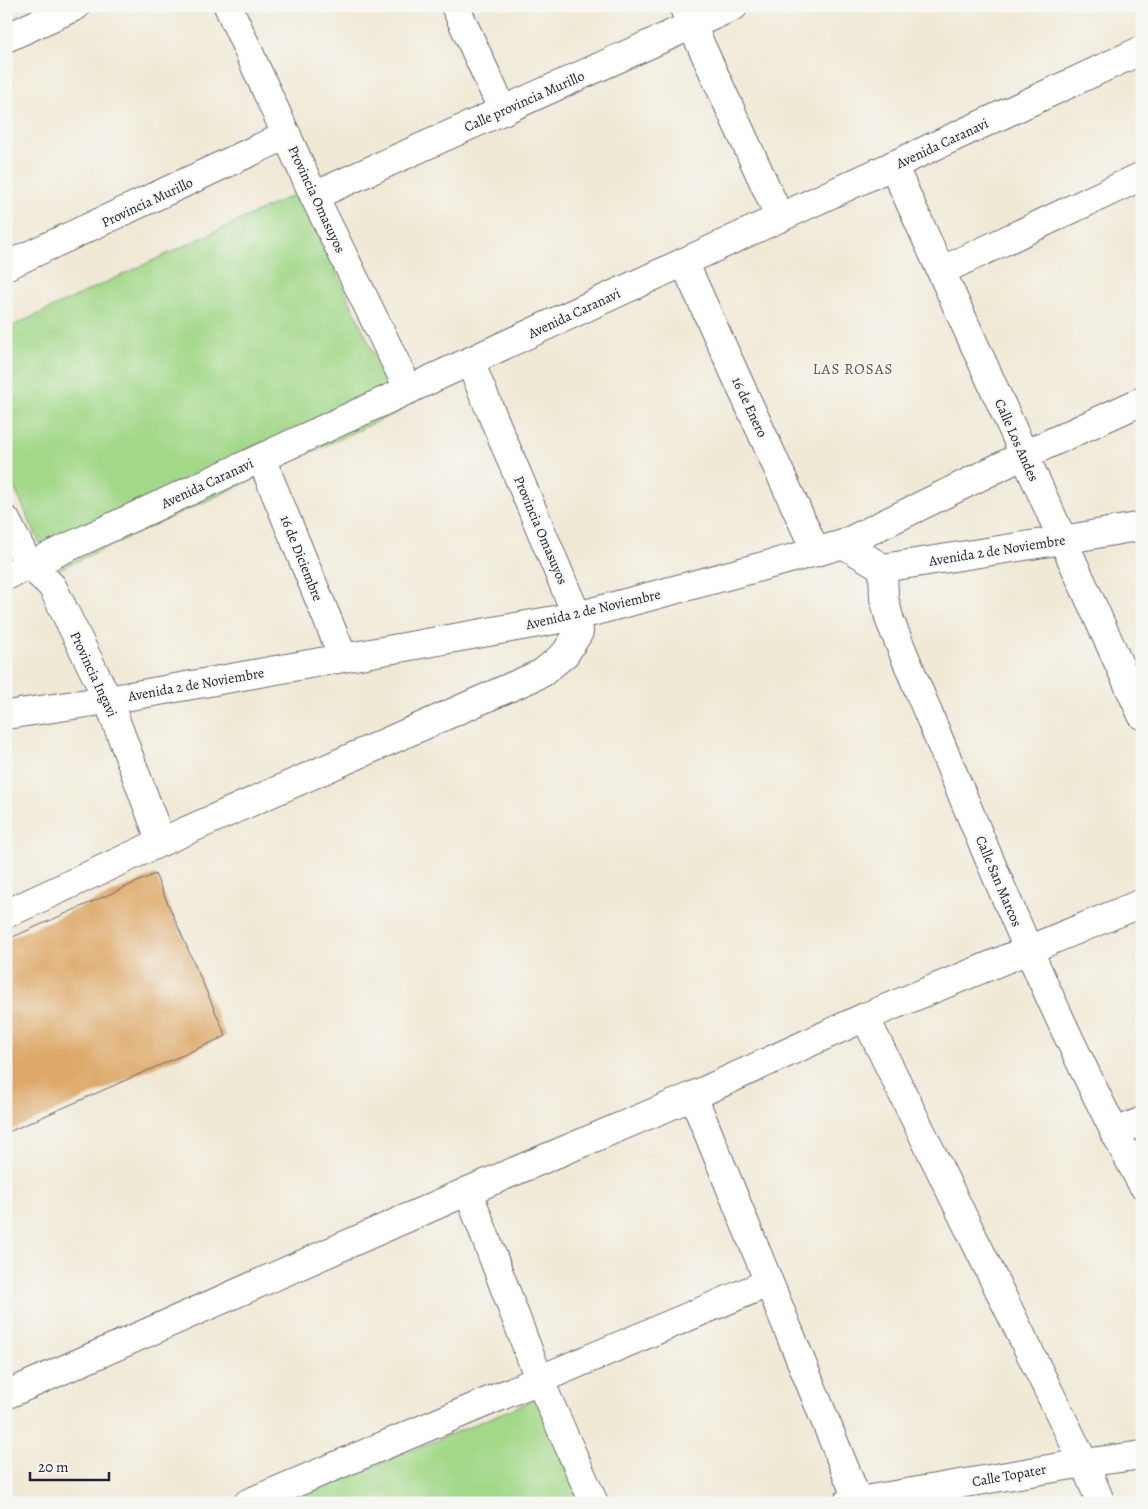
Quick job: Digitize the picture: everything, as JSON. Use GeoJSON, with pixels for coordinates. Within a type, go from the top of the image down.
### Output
{"type":"FeatureCollection","features":[{"type":"Feature","properties":{"kind":"street"},"geometry":{"type":"LineString","coordinates":[[6,38],[76,6]]}},
{"type":"Feature","properties":{"kind":"street","name":"Provincia Omasuyos"},"geometry":{"type":"LineString","coordinates":[[228,6],[314,196],[409,390]]}},
{"type":"Feature","properties":{"kind":"street"},"geometry":{"type":"LineString","coordinates":[[455,6],[503,111]]}},
{"type":"Feature","properties":{"kind":"street","name":"Calle provincia Murillo"},"geometry":{"type":"LineString","coordinates":[[314,196],[503,111],[687,16],[734,6]]}},
{"type":"Feature","properties":{"kind":"street"},"geometry":{"type":"LineString","coordinates":[[687,16],[780,218]]}},
{"type":"Feature","properties":{"kind":"street","name":"Avenida Caranavi"},"geometry":{"type":"LineString","coordinates":[[18,570],[1142,50]]}},
{"type":"Feature","properties":{"kind":"street","name":"Provincia Murillo"},"geometry":{"type":"LineString","coordinates":[[6,266],[287,135]]}},
{"type":"Feature","properties":{"kind":"street","name":"Calle Los Andes"},"geometry":{"type":"LineString","coordinates":[[893,165],[1142,716]]}},
{"type":"Feature","properties":{"kind":"street"},"geometry":{"type":"LineString","coordinates":[[941,270],[1142,176]]}},
{"type":"Feature","properties":{"kind":"street","name":"16 de Enero"},"geometry":{"type":"LineString","coordinates":[[684,262],[816,552]]}},
{"type":"Feature","properties":{"kind":"street","name":"Provincia Omasuyos"},"geometry":{"type":"LineString","coordinates":[[470,362],[577,616]]}},
{"type":"Feature","properties":{"kind":"street","name":"Avenida 2 de Noviembre"},"geometry":{"type":"LineString","coordinates":[[6,715],[108,700],[577,616],[816,552],[843,544],[1024,455],[1142,401]]}},
{"type":"Feature","properties":{"kind":"street","name":"16 de Diciembre"},"geometry":{"type":"LineString","coordinates":[[261,458],[343,657]]}},
{"type":"Feature","properties":{"kind":"street","name":"Provincia Ingavi"},"geometry":{"type":"LineString","coordinates":[[6,520],[18,570],[52,586],[108,700],[161,842]]}},
{"type":"Feature","properties":{"kind":"street","name":"Avenida 2 de Noviembre"},"geometry":{"type":"LineString","coordinates":[[883,568],[1142,526]]}},
{"type":"Feature","properties":{"kind":"street"},"geometry":{"type":"LineString","coordinates":[[843,544],[883,568]]}},
{"type":"Feature","properties":{"kind":"street","name":"Calle San Marcos"},"geometry":{"type":"LineString","coordinates":[[883,568],[884,598],[890,621],[1028,949],[1114,1133],[1142,1184]]}},
{"type":"Feature","properties":{"kind":"street"},"geometry":{"type":"LineString","coordinates":[[6,914],[161,842],[542,674],[565,654],[579,632],[577,616]]}},
{"type":"Feature","properties":{"kind":"street"},"geometry":{"type":"LineString","coordinates":[[6,1395],[468,1191],[692,1096],[865,1018],[1142,903]]}},
{"type":"Feature","properties":{"kind":"street"},"geometry":{"type":"LineString","coordinates":[[865,1018],[1084,1463],[1101,1503]]}},
{"type":"Feature","properties":{"kind":"street"},"geometry":{"type":"LineString","coordinates":[[692,1096],[768,1283],[853,1502]]}},
{"type":"Feature","properties":{"kind":"street"},"geometry":{"type":"LineString","coordinates":[[1114,1133],[1142,1121]]}},
{"type":"Feature","properties":{"kind":"street"},"geometry":{"type":"LineString","coordinates":[[468,1191],[539,1380],[594,1503]]}},
{"type":"Feature","properties":{"kind":"street"},"geometry":{"type":"LineString","coordinates":[[248,1503],[768,1283]]}},
{"type":"Feature","properties":{"kind":"street","name":"Calle Topater"},"geometry":{"type":"LineString","coordinates":[[853,1502],[1142,1455]]}},
{"type":"Feature","properties":{"kind":"green space"},"geometry":{"type":"Polygon","coordinates":[[[300,192],[400,411],[53,572],[6,470],[6,329],[300,192]]]}},
{"type":"Feature","properties":{"kind":"green space"},"geometry":{"type":"Polygon","coordinates":[[[538,1398],[580,1503],[287,1503],[538,1398]]]}},
{"type":"Feature","properties":{"kind":"building"},"geometry":{"type":"Polygon","coordinates":[[[155,874],[226,1036],[6,1133],[6,940],[155,874]]]}},
{"type":"Feature","properties":{"kind":"district","name":"LAS ROSAS"},"geometry":{"type":"Point","coordinates":[853,369]}}]}
